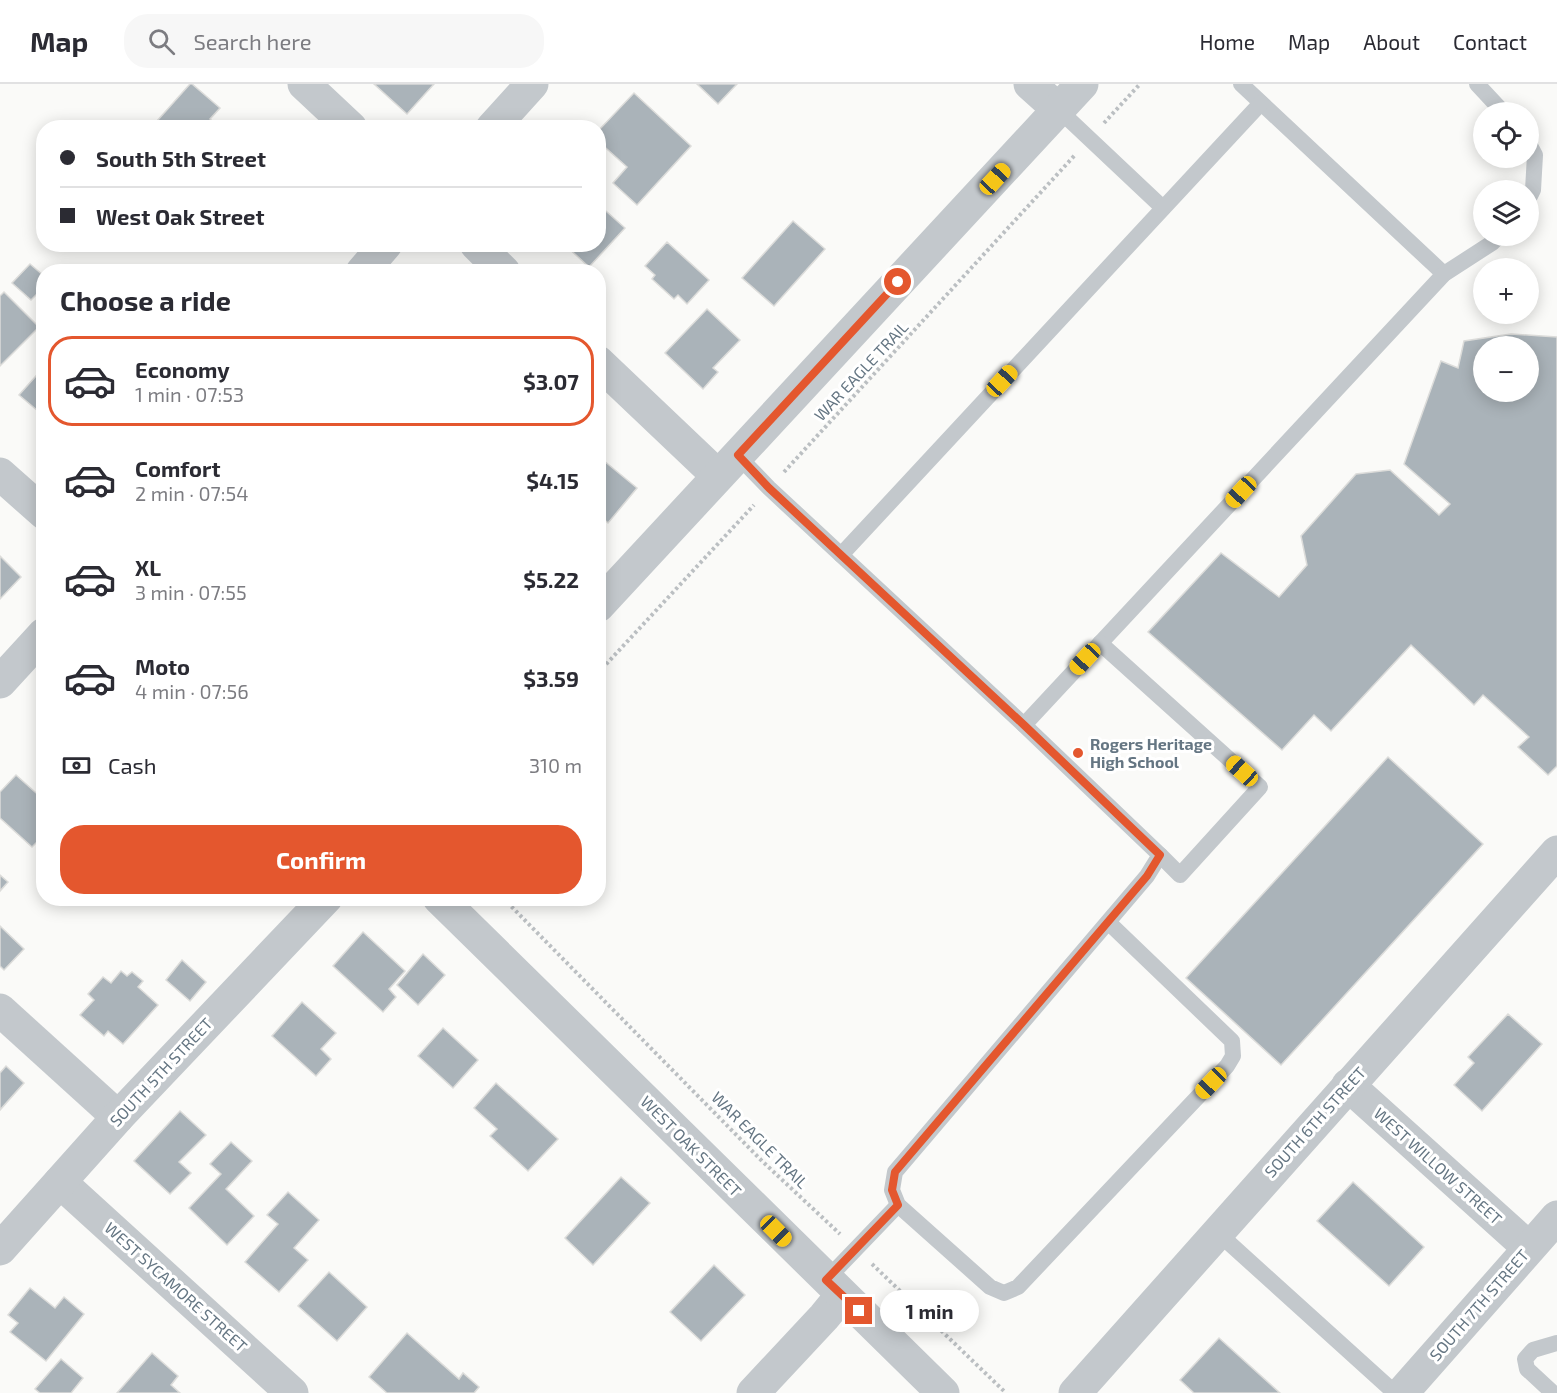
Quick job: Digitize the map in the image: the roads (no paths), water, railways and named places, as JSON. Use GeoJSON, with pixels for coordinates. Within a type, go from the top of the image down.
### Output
{"type":"FeatureCollection","features":[{"type":"Feature","properties":{"kind":"street"},"geometry":{"type":"LineString","coordinates":[[304,84],[342,120]]}},
{"type":"Feature","properties":{"kind":"street"},"geometry":{"type":"LineString","coordinates":[[499,120],[532,84]]}},
{"type":"Feature","properties":{"kind":"street"},"geometry":{"type":"LineString","coordinates":[[1030,84],[1059,110]]}},
{"type":"Feature","properties":{"kind":"street"},"geometry":{"type":"LineString","coordinates":[[606,597],[1082,84]]}},
{"type":"Feature","properties":{"kind":"street"},"geometry":{"type":"LineString","coordinates":[[369,264],[379,252]]}},
{"type":"Feature","properties":{"kind":"street"},"geometry":{"type":"LineString","coordinates":[[484,252],[496,264]]}},
{"type":"Feature","properties":{"kind":"street"},"geometry":{"type":"LineString","coordinates":[[606,368],[728,466]]}},
{"type":"Feature","properties":{"kind":"street"},"geometry":{"type":"LineString","coordinates":[[0,474],[36,506]]}},
{"type":"Feature","properties":{"kind":"street"},"geometry":{"type":"LineString","coordinates":[[0,682],[36,643]]}},
{"type":"Feature","properties":{"kind":"street","name":"SOUTH 6TH STREET"},"geometry":{"type":"LineString","coordinates":[[1075,1393],[1557,852]]}},
{"type":"Feature","properties":{"kind":"street","name":"SOUTH 5TH STREET"},"geometry":{"type":"LineString","coordinates":[[0,1249],[118,1116],[318,906]]}},
{"type":"Feature","properties":{"kind":"street","name":"WEST OAK STREET"},"geometry":{"type":"LineString","coordinates":[[448,906],[944,1393]]}},
{"type":"Feature","properties":{"kind":"street"},"geometry":{"type":"LineString","coordinates":[[0,1010],[118,1116]]}},
{"type":"Feature","properties":{"kind":"street","name":"WEST WILLOW STREET"},"geometry":{"type":"LineString","coordinates":[[1348,1085],[1528,1248]]}},
{"type":"Feature","properties":{"kind":"street","name":"WEST SYCAMORE STREET"},"geometry":{"type":"LineString","coordinates":[[60,1182],[292,1393]]}},
{"type":"Feature","properties":{"kind":"street","name":"SOUTH 7TH STREET"},"geometry":{"type":"LineString","coordinates":[[1402,1393],[1557,1216]]}},
{"type":"Feature","properties":{"kind":"street"},"geometry":{"type":"LineString","coordinates":[[753,1393],[824,1317],[834,1287]]}},
{"type":"Feature","properties":{"kind":"lane"},"geometry":{"type":"LineString","coordinates":[[1241,84],[1444,274]]}},
{"type":"Feature","properties":{"kind":"lane"},"geometry":{"type":"LineString","coordinates":[[1477,84],[1494,102]]}},
{"type":"Feature","properties":{"kind":"lane"},"geometry":{"type":"LineString","coordinates":[[841,555],[1261,103]]}},
{"type":"Feature","properties":{"kind":"lane"},"geometry":{"type":"LineString","coordinates":[[1059,110],[1163,208]]}},
{"type":"Feature","properties":{"kind":"lane"},"geometry":{"type":"LineString","coordinates":[[1024,725],[1444,274],[1487,246]]}},
{"type":"Feature","properties":{"kind":"lane"},"geometry":{"type":"LineString","coordinates":[[728,466],[769,488],[1024,725],[1180,875],[1260,787],[1100,643]]}},
{"type":"Feature","properties":{"kind":"lane"},"geometry":{"type":"LineString","coordinates":[[1108,922],[1232,1041],[1233,1056],[1227,1066],[1018,1287],[1004,1293],[990,1287],[898,1205],[892,1190],[895,1172],[1147,876],[1160,855]]}},
{"type":"Feature","properties":{"kind":"lane"},"geometry":{"type":"LineString","coordinates":[[834,1287],[857,1249],[898,1205]]}},
{"type":"Feature","properties":{"kind":"lane"},"geometry":{"type":"LineString","coordinates":[[1217,1232],[1395,1393]]}},
{"type":"Feature","properties":{"kind":"lane"},"geometry":{"type":"LineString","coordinates":[[1553,1393],[1527,1369],[1525,1359],[1533,1350],[1557,1343]]}},
{"type":"Feature","properties":{"kind":"place","name":"Rogers Heritage High School"},"geometry":{"type":"Point","coordinates":[1078,753]}}]}
